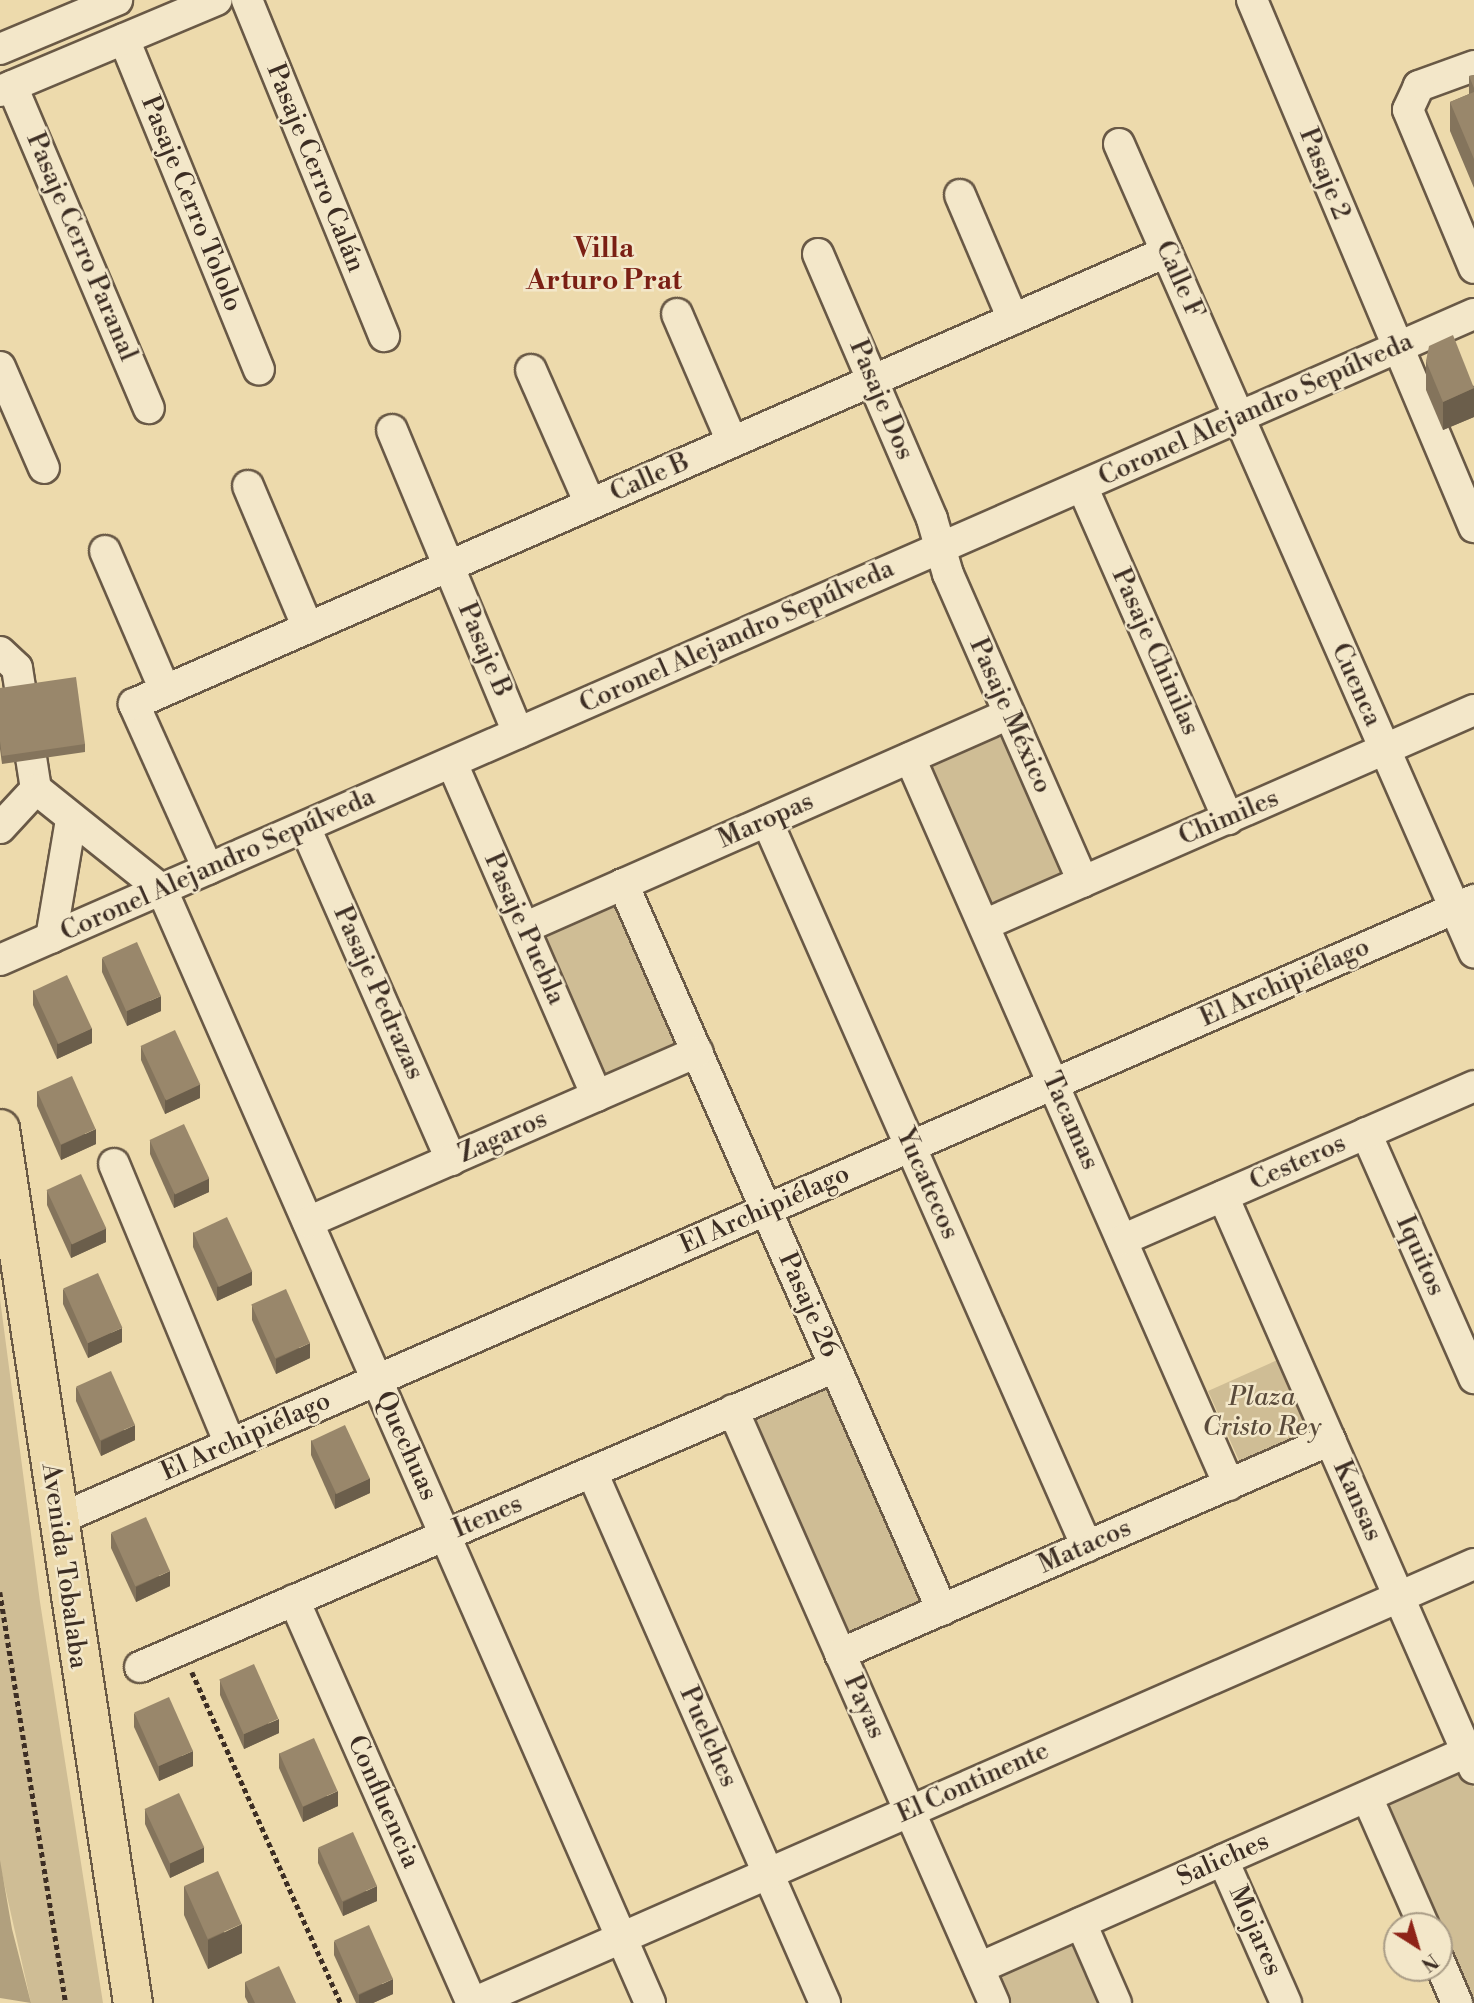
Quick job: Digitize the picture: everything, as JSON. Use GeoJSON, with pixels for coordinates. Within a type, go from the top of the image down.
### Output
{"type":"FeatureCollection","features":[{"type":"Feature","properties":{"kind":"main road","name":"Avenida Tobalaba"},"geometry":{"type":"LineString","coordinates":[[0,1129],[57,1520],[133,2003]]}},
{"type":"Feature","properties":{"kind":"street"},"geometry":{"type":"LineString","coordinates":[[0,49],[117,0]]}},
{"type":"Feature","properties":{"kind":"street"},"geometry":{"type":"LineString","coordinates":[[6,89],[217,0]]}},
{"type":"Feature","properties":{"kind":"street","name":"Pasaje Cerro Calán"},"geometry":{"type":"LineString","coordinates":[[247,0],[384,336]]}},
{"type":"Feature","properties":{"kind":"street","name":"Pasaje 2"},"geometry":{"type":"LineString","coordinates":[[1252,0],[1396,348],[1474,527]]}},
{"type":"Feature","properties":{"kind":"street","name":"Pasaje Cerro Tololo"},"geometry":{"type":"LineString","coordinates":[[124,39],[259,369]]}},
{"type":"Feature","properties":{"kind":"street"},"geometry":{"type":"LineString","coordinates":[[1474,66],[1419,86],[1408,110],[1474,268]]}},
{"type":"Feature","properties":{"kind":"street","name":"Pasaje Cerro Paranal"},"geometry":{"type":"LineString","coordinates":[[6,89],[149,408]]}},
{"type":"Feature","properties":{"kind":"street","name":"Calle F"},"geometry":{"type":"LineString","coordinates":[[1119,144],[1239,417]]}},
{"type":"Feature","properties":{"kind":"street"},"geometry":{"type":"LineString","coordinates":[[960,195],[1013,319]]}},
{"type":"Feature","properties":{"kind":"street","name":"Calle B"},"geometry":{"type":"LineString","coordinates":[[208,869],[134,704],[1166,252]]}},
{"type":"Feature","properties":{"kind":"street","name":"Pasaje Dos"},"geometry":{"type":"LineString","coordinates":[[818,254],[940,548]]}},
{"type":"Feature","properties":{"kind":"street"},"geometry":{"type":"LineString","coordinates":[[677,314],[732,442]]}},
{"type":"Feature","properties":{"kind":"street","name":"Coronel Alejandro Sepúlveda"},"geometry":{"type":"LineString","coordinates":[[0,960],[1474,314]]}},
{"type":"Feature","properties":{"kind":"street"},"geometry":{"type":"LineString","coordinates":[[0,367],[44,468]]}},
{"type":"Feature","properties":{"kind":"street"},"geometry":{"type":"LineString","coordinates":[[531,370],[590,504]]}},
{"type":"Feature","properties":{"kind":"street","name":"Cuenca"},"geometry":{"type":"LineString","coordinates":[[1239,417],[1385,750],[1464,904],[1474,952]]}},
{"type":"Feature","properties":{"kind":"street","name":"Pasaje B"},"geometry":{"type":"LineString","coordinates":[[391,430],[518,733]]}},
{"type":"Feature","properties":{"kind":"street"},"geometry":{"type":"LineString","coordinates":[[248,486],[308,628]]}},
{"type":"Feature","properties":{"kind":"street","name":"Pasaje Chinilas"},"geometry":{"type":"LineString","coordinates":[[1082,486],[1228,819]]}},
{"type":"Feature","properties":{"kind":"street","name":"Pasaje México"},"geometry":{"type":"LineString","coordinates":[[940,548],[1083,882]]}},
{"type":"Feature","properties":{"kind":"street"},"geometry":{"type":"LineString","coordinates":[[105,551],[165,690]]}},
{"type":"Feature","properties":{"kind":"street"},"geometry":{"type":"LineString","coordinates":[[0,652],[17,668],[36,789],[71,820],[162,890]]}},
{"type":"Feature","properties":{"kind":"street","name":"Chimiles"},"geometry":{"type":"LineString","coordinates":[[984,925],[1474,710]]}},
{"type":"Feature","properties":{"kind":"street","name":"Maropas"},"geometry":{"type":"LineString","coordinates":[[524,928],[1009,714]]}},
{"type":"Feature","properties":{"kind":"street","name":"Tacamas"},"geometry":{"type":"LineString","coordinates":[[910,758],[1229,1485]]}},
{"type":"Feature","properties":{"kind":"street","name":"Pasaje Puebla"},"geometry":{"type":"LineString","coordinates":[[452,762],[597,1096]]}},
{"type":"Feature","properties":{"kind":"street"},"geometry":{"type":"LineString","coordinates":[[0,828],[36,789]]}},
{"type":"Feature","properties":{"kind":"street"},"geometry":{"type":"LineString","coordinates":[[51,938],[71,820]]}},
{"type":"Feature","properties":{"kind":"street","name":"Yucatecos"},"geometry":{"type":"LineString","coordinates":[[767,821],[1087,1547]]}},
{"type":"Feature","properties":{"kind":"street","name":"Pasaje Pedrazas"},"geometry":{"type":"LineString","coordinates":[[305,827],[451,1160]]}},
{"type":"Feature","properties":{"kind":"street","name":"Pasaje 26"},"geometry":{"type":"LineString","coordinates":[[623,884],[942,1610]]}},
{"type":"Feature","properties":{"kind":"street","name":"Quechuas"},"geometry":{"type":"LineString","coordinates":[[162,890],[650,2003]]}},
{"type":"Feature","properties":{"kind":"street","name":"El Archipiélago"},"geometry":{"type":"LineString","coordinates":[[57,1520],[1464,904]]}},
{"type":"Feature","properties":{"kind":"street","name":"Zagaros"},"geometry":{"type":"LineString","coordinates":[[308,1222],[697,1052]]}},
{"type":"Feature","properties":{"kind":"street","name":"Cesteros"},"geometry":{"type":"LineString","coordinates":[[1122,1240],[1474,1086]]}},
{"type":"Feature","properties":{"kind":"street","name":"Iquitos"},"geometry":{"type":"LineString","coordinates":[[1366,1133],[1474,1378]]}},
{"type":"Feature","properties":{"kind":"street"},"geometry":{"type":"LineString","coordinates":[[114,1164],[230,1444]]}},
{"type":"Feature","properties":{"kind":"street","name":"Kansas"},"geometry":{"type":"LineString","coordinates":[[1223,1196],[1470,1760]]}},
{"type":"Feature","properties":{"kind":"street","name":"Itenes"},"geometry":{"type":"LineString","coordinates":[[140,1667],[835,1367]]}},
{"type":"Feature","properties":{"kind":"street","name":"Payas"},"geometry":{"type":"LineString","coordinates":[[733,1410],[994,2003]]}},
{"type":"Feature","properties":{"kind":"street","name":"Matacos"},"geometry":{"type":"LineString","coordinates":[[840,1654],[1330,1440]]}},
{"type":"Feature","properties":{"kind":"street","name":"Puelches"},"geometry":{"type":"LineString","coordinates":[[592,1472],[825,2003]]}},
{"type":"Feature","properties":{"kind":"street","name":"El Continente"},"geometry":{"type":"LineString","coordinates":[[472,2003],[1474,1564]]}},
{"type":"Feature","properties":{"kind":"street","name":"Confluencia"},"geometry":{"type":"LineString","coordinates":[[294,1600],[472,2003]]}},
{"type":"Feature","properties":{"kind":"street","name":"Saliches"},"geometry":{"type":"LineString","coordinates":[[979,1968],[1367,1797],[1470,1760]]}},
{"type":"Feature","properties":{"kind":"street"},"geometry":{"type":"LineString","coordinates":[[1367,1797],[1417,1912]]}},
{"type":"Feature","properties":{"kind":"street","name":"Mojares"},"geometry":{"type":"LineString","coordinates":[[1223,1860],[1286,2003]]}},
{"type":"Feature","properties":{"kind":"street"},"geometry":{"type":"LineString","coordinates":[[1081,1923],[1116,2003]]}},
{"type":"Feature","properties":{"kind":"street"},"geometry":{"type":"LineString","coordinates":[[1448,1982],[1457,2003]]}},
{"type":"Feature","properties":{"kind":"path"},"geometry":{"type":"LineString","coordinates":[[0,1592],[66,2003]]}},
{"type":"Feature","properties":{"kind":"path"},"geometry":{"type":"LineString","coordinates":[[182,1649],[341,2003]]}},
{"type":"Feature","properties":{"kind":"green space"},"geometry":{"type":"Polygon","coordinates":[[[1010,726],[1074,877],[985,915],[921,764],[1010,726]]]}},
{"type":"Feature","properties":{"kind":"green space"},"geometry":{"type":"Polygon","coordinates":[[[623,897],[688,1044],[599,1084],[533,937],[623,897]]]}},
{"type":"Feature","properties":{"kind":"green space"},"geometry":{"type":"Polygon","coordinates":[[[0,1299],[40,1602],[103,2003],[31,2003],[0,1865],[0,1299]]]}},
{"type":"Feature","properties":{"kind":"green space","name":"Plaza Cristo Rey"},"geometry":{"type":"Polygon","coordinates":[[[1282,1358],[1316,1434],[1242,1467],[1208,1391],[1282,1358]]]}},
{"type":"Feature","properties":{"kind":"green space"},"geometry":{"type":"Polygon","coordinates":[[[830,1379],[930,1605],[847,1642],[747,1416],[830,1379]]]}},
{"type":"Feature","properties":{"kind":"green space"},"geometry":{"type":"Polygon","coordinates":[[[1463,1763],[1474,1788],[1474,2003],[1468,2003],[1453,1963],[1453,1912],[1427,1912],[1378,1801],[1463,1763]]]}},
{"type":"Feature","properties":{"kind":"green space"},"geometry":{"type":"Polygon","coordinates":[[[1076,1940],[1104,2003],[1009,2003],[996,1975],[1076,1940]]]}},
{"type":"Feature","properties":{"kind":"shaded area"},"geometry":{"type":"Polygon","coordinates":[[[0,1860],[12,1929],[31,2003],[0,1998],[0,1860]]]}},
{"type":"Feature","properties":{"kind":"building"},"geometry":{"type":"Polygon","coordinates":[[[1474,75],[1474,88],[1469,76],[1474,75]]]}},
{"type":"Feature","properties":{"kind":"building"},"geometry":{"type":"Polygon","coordinates":[[[1474,92],[1474,159],[1450,102],[1474,92]]]}},
{"type":"Feature","properties":{"kind":"building"},"geometry":{"type":"Polygon","coordinates":[[[1453,335],[1474,388],[1443,402],[1426,361],[1429,346],[1453,335]]]}},
{"type":"Feature","properties":{"kind":"building"},"geometry":{"type":"Polygon","coordinates":[[[76,677],[85,744],[2,756],[0,688],[76,677]]]}},
{"type":"Feature","properties":{"kind":"building"},"geometry":{"type":"Polygon","coordinates":[[[137,942],[161,996],[126,1011],[102,957],[137,942]]]}},
{"type":"Feature","properties":{"kind":"building"},"geometry":{"type":"Polygon","coordinates":[[[67,975],[92,1028],[58,1044],[33,991],[67,975]]]}},
{"type":"Feature","properties":{"kind":"building"},"geometry":{"type":"Polygon","coordinates":[[[175,1030],[200,1084],[166,1100],[141,1046],[175,1030]]]}},
{"type":"Feature","properties":{"kind":"building"},"geometry":{"type":"Polygon","coordinates":[[[72,1076],[96,1129],[61,1144],[37,1091],[72,1076]]]}},
{"type":"Feature","properties":{"kind":"building"},"geometry":{"type":"Polygon","coordinates":[[[184,1124],[209,1178],[175,1194],[150,1140],[184,1124]]]}},
{"type":"Feature","properties":{"kind":"building"},"geometry":{"type":"Polygon","coordinates":[[[81,1174],[106,1228],[72,1244],[47,1190],[81,1174]]]}},
{"type":"Feature","properties":{"kind":"building"},"geometry":{"type":"Polygon","coordinates":[[[227,1217],[252,1271],[219,1287],[193,1233],[227,1217]]]}},
{"type":"Feature","properties":{"kind":"building"},"geometry":{"type":"Polygon","coordinates":[[[98,1273],[122,1328],[88,1343],[63,1288],[98,1273]]]}},
{"type":"Feature","properties":{"kind":"building"},"geometry":{"type":"Polygon","coordinates":[[[286,1289],[310,1343],[275,1358],[251,1304],[286,1289]]]}},
{"type":"Feature","properties":{"kind":"building"},"geometry":{"type":"Polygon","coordinates":[[[111,1371],[135,1425],[100,1440],[76,1386],[111,1371]]]}},
{"type":"Feature","properties":{"kind":"building"},"geometry":{"type":"Polygon","coordinates":[[[345,1425],[370,1478],[336,1494],[311,1441],[345,1425]]]}},
{"type":"Feature","properties":{"kind":"building"},"geometry":{"type":"Polygon","coordinates":[[[146,1517],[170,1571],[135,1586],[111,1532],[146,1517]]]}},
{"type":"Feature","properties":{"kind":"building"},"geometry":{"type":"Polygon","coordinates":[[[254,1664],[278,1719],[244,1734],[219,1679],[254,1664]]]}},
{"type":"Feature","properties":{"kind":"building"},"geometry":{"type":"Polygon","coordinates":[[[169,1697],[193,1751],[158,1766],[134,1712],[169,1697]]]}},
{"type":"Feature","properties":{"kind":"building"},"geometry":{"type":"Polygon","coordinates":[[[314,1738],[338,1791],[303,1806],[279,1753],[314,1738]]]}},
{"type":"Feature","properties":{"kind":"building"},"geometry":{"type":"Polygon","coordinates":[[[179,1793],[204,1847],[170,1863],[145,1809],[179,1793]]]}},
{"type":"Feature","properties":{"kind":"building"},"geometry":{"type":"Polygon","coordinates":[[[353,1832],[377,1886],[342,1901],[318,1847],[353,1832]]]}},
{"type":"Feature","properties":{"kind":"building"},"geometry":{"type":"Polygon","coordinates":[[[218,1871],[242,1924],[208,1939],[184,1886],[218,1871]]]}},
{"type":"Feature","properties":{"kind":"building"},"geometry":{"type":"Polygon","coordinates":[[[369,1925],[393,1979],[358,1994],[334,1940],[369,1925]]]}},
{"type":"Feature","properties":{"kind":"building"},"geometry":{"type":"Polygon","coordinates":[[[279,1966],[296,2003],[255,2003],[245,1982],[279,1966]]]}},
{"type":"Feature","properties":{"kind":"district","name":"Villa Arturo Prat"},"geometry":{"type":"Point","coordinates":[604,265]}}]}
